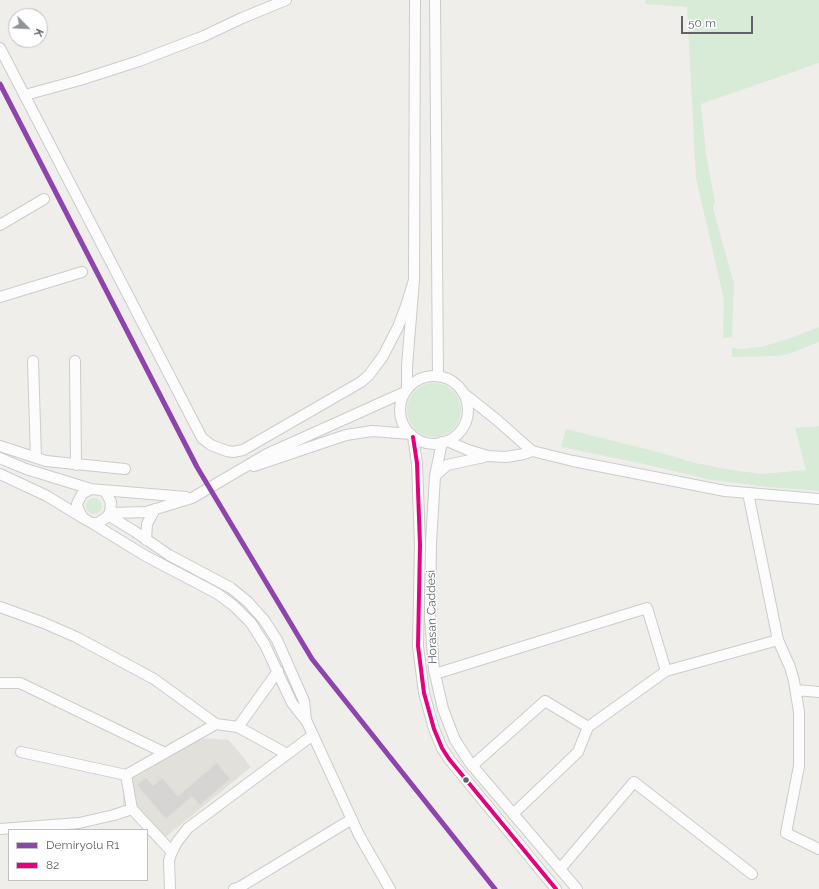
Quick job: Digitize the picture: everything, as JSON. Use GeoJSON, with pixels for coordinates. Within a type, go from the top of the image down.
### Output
{"type":"FeatureCollection","features":[{"type":"Feature","properties":{"kind":"street"},"geometry":{"type":"LineString","coordinates":[[25,95],[80,80],[139,61],[204,36],[262,9],[286,0]]}},
{"type":"Feature","properties":{"kind":"street"},"geometry":{"type":"LineString","coordinates":[[406,391],[414,280],[415,0]]}},
{"type":"Feature","properties":{"kind":"street"},"geometry":{"type":"LineString","coordinates":[[435,0],[438,376]]}},
{"type":"Feature","properties":{"kind":"street"},"geometry":{"type":"LineString","coordinates":[[0,48],[202,438],[216,448],[233,452],[243,450],[361,382],[369,375],[383,356],[398,327],[414,280]]}},
{"type":"Feature","properties":{"kind":"street"},"geometry":{"type":"LineString","coordinates":[[0,225],[44,199]]}},
{"type":"Feature","properties":{"kind":"street"},"geometry":{"type":"LineString","coordinates":[[0,297],[82,272]]}},
{"type":"Feature","properties":{"kind":"street"},"geometry":{"type":"LineString","coordinates":[[33,360],[36,458]]}},
{"type":"Feature","properties":{"kind":"street"},"geometry":{"type":"LineString","coordinates":[[75,361],[76,464]]}},
{"type":"Feature","properties":{"kind":"street"},"geometry":{"type":"LineString","coordinates":[[412,435],[404,426],[400,413],[402,399],[406,391],[414,382],[427,377],[438,376],[448,379],[454,383],[463,393],[497,420],[532,451],[573,461],[725,491],[819,499]]}},
{"type":"Feature","properties":{"kind":"street"},"geometry":{"type":"LineString","coordinates":[[109,514],[146,512],[192,498],[261,457],[406,391]]}},
{"type":"Feature","properties":{"kind":"street"},"geometry":{"type":"LineString","coordinates":[[233,473],[346,435],[372,431],[412,435],[426,442],[433,443],[444,441],[458,433],[465,421],[467,407],[463,393]]}},
{"type":"Feature","properties":{"kind":"street","name":"Horasan Caddesi"},"geometry":{"type":"LineString","coordinates":[[412,435],[417,463],[420,545],[418,646],[424,693],[434,730],[442,748],[452,764],[556,889]]}},
{"type":"Feature","properties":{"kind":"street"},"geometry":{"type":"LineString","coordinates":[[444,441],[488,456],[511,457],[532,451]]}},
{"type":"Feature","properties":{"kind":"street","name":"Horasan Caddesi"},"geometry":{"type":"LineString","coordinates":[[444,441],[435,476],[431,543],[430,617],[435,674],[443,709],[449,727],[462,752],[472,766],[577,889]]}},
{"type":"Feature","properties":{"kind":"street"},"geometry":{"type":"LineString","coordinates":[[0,446],[36,458],[125,469]]}},
{"type":"Feature","properties":{"kind":"street"},"geometry":{"type":"LineString","coordinates":[[435,476],[447,465],[488,456]]}},
{"type":"Feature","properties":{"kind":"street"},"geometry":{"type":"LineString","coordinates":[[0,458],[26,469],[96,490],[109,497],[111,508],[109,514],[103,521],[92,523]]}},
{"type":"Feature","properties":{"kind":"street"},"geometry":{"type":"LineString","coordinates":[[0,474],[47,496],[144,555],[208,588],[234,606],[246,617],[257,631],[265,645],[292,703],[307,722],[366,848],[390,889]]}},
{"type":"Feature","properties":{"kind":"street"},"geometry":{"type":"LineString","coordinates":[[83,518],[79,514],[77,504],[82,494],[96,490],[192,498]]}},
{"type":"Feature","properties":{"kind":"street"},"geometry":{"type":"LineString","coordinates":[[748,493],[778,640],[790,667],[796,690],[799,712],[799,766],[786,833],[819,849]]}},
{"type":"Feature","properties":{"kind":"street"},"geometry":{"type":"LineString","coordinates":[[146,540],[147,524],[155,509]]}},
{"type":"Feature","properties":{"kind":"street"},"geometry":{"type":"LineString","coordinates":[[109,514],[169,555],[231,588],[257,610],[271,630],[288,665],[304,701],[307,722]]}},
{"type":"Feature","properties":{"kind":"street"},"geometry":{"type":"LineString","coordinates":[[0,607],[60,630],[154,679],[216,724],[238,726],[287,754]]}},
{"type":"Feature","properties":{"kind":"street"},"geometry":{"type":"LineString","coordinates":[[435,674],[647,608],[666,671]]}},
{"type":"Feature","properties":{"kind":"street"},"geometry":{"type":"LineString","coordinates":[[513,814],[578,752],[588,727],[666,671],[778,640]]}},
{"type":"Feature","properties":{"kind":"street"},"geometry":{"type":"LineString","coordinates":[[238,726],[278,671]]}},
{"type":"Feature","properties":{"kind":"street"},"geometry":{"type":"LineString","coordinates":[[0,683],[20,683],[165,753]]}},
{"type":"Feature","properties":{"kind":"street"},"geometry":{"type":"LineString","coordinates":[[796,690],[819,692]]}},
{"type":"Feature","properties":{"kind":"street"},"geometry":{"type":"LineString","coordinates":[[472,766],[545,701],[588,727]]}},
{"type":"Feature","properties":{"kind":"street"},"geometry":{"type":"LineString","coordinates":[[22,752],[126,775],[216,724]]}},
{"type":"Feature","properties":{"kind":"street"},"geometry":{"type":"LineString","coordinates":[[170,889],[169,861],[177,842],[188,828],[313,735]]}},
{"type":"Feature","properties":{"kind":"street"},"geometry":{"type":"LineString","coordinates":[[126,775],[132,809],[172,852]]}},
{"type":"Feature","properties":{"kind":"street"},"geometry":{"type":"LineString","coordinates":[[560,869],[634,782],[752,874]]}},
{"type":"Feature","properties":{"kind":"street"},"geometry":{"type":"LineString","coordinates":[[0,829],[79,824],[114,816],[132,809]]}},
{"type":"Feature","properties":{"kind":"street"},"geometry":{"type":"LineString","coordinates":[[234,889],[240,887],[352,819]]}},
{"type":"Feature","properties":{"kind":"shaded area"},"geometry":{"type":"Polygon","coordinates":[[[201,738],[229,740],[251,767],[156,845],[148,835],[148,829],[143,829],[123,805],[123,784],[201,738]]]}},
{"type":"Feature","properties":{"kind":"green space"},"geometry":{"type":"Polygon","coordinates":[[[645,0],[819,0],[819,63],[701,104],[706,154],[715,202],[713,208],[734,284],[732,337],[723,338],[724,300],[696,178],[687,7],[645,4],[645,0]]]}},
{"type":"Feature","properties":{"kind":"green space"},"geometry":{"type":"Polygon","coordinates":[[[819,327],[819,342],[791,353],[779,356],[732,357],[732,348],[742,349],[761,347],[788,339],[819,327]]]}},
{"type":"Feature","properties":{"kind":"green space"},"geometry":{"type":"Polygon","coordinates":[[[429,383],[439,383],[453,391],[459,400],[461,410],[459,420],[453,429],[439,437],[429,437],[419,432],[412,425],[407,415],[407,405],[412,395],[419,388],[429,383]]]}},
{"type":"Feature","properties":{"kind":"green space"},"geometry":{"type":"Polygon","coordinates":[[[819,426],[819,491],[711,480],[644,464],[561,447],[566,429],[658,452],[695,463],[762,474],[806,470],[795,428],[819,426]]]}},
{"type":"Feature","properties":{"kind":"green space"},"geometry":{"type":"Polygon","coordinates":[[[91,498],[97,498],[102,503],[100,512],[97,514],[91,514],[86,509],[86,503],[91,498]]]}},
{"type":"Feature","properties":{"kind":"building"},"geometry":{"type":"Polygon","coordinates":[[[217,763],[230,779],[200,805],[192,796],[166,819],[137,785],[146,778],[153,786],[162,778],[178,796],[217,763]]]}},
{"type":"Feature","properties":{"kind":"rail line","name":"R1"},"geometry":{"type":"LineString","coordinates":[[0,84],[197,467],[312,659],[495,889]]}},
{"type":"Feature","properties":{"kind":"transit line","name":"82"},"geometry":{"type":"LineString","coordinates":[[413,437],[417,463],[420,545],[418,646],[424,693],[434,729],[442,748],[449,759],[556,889]]}}]}
